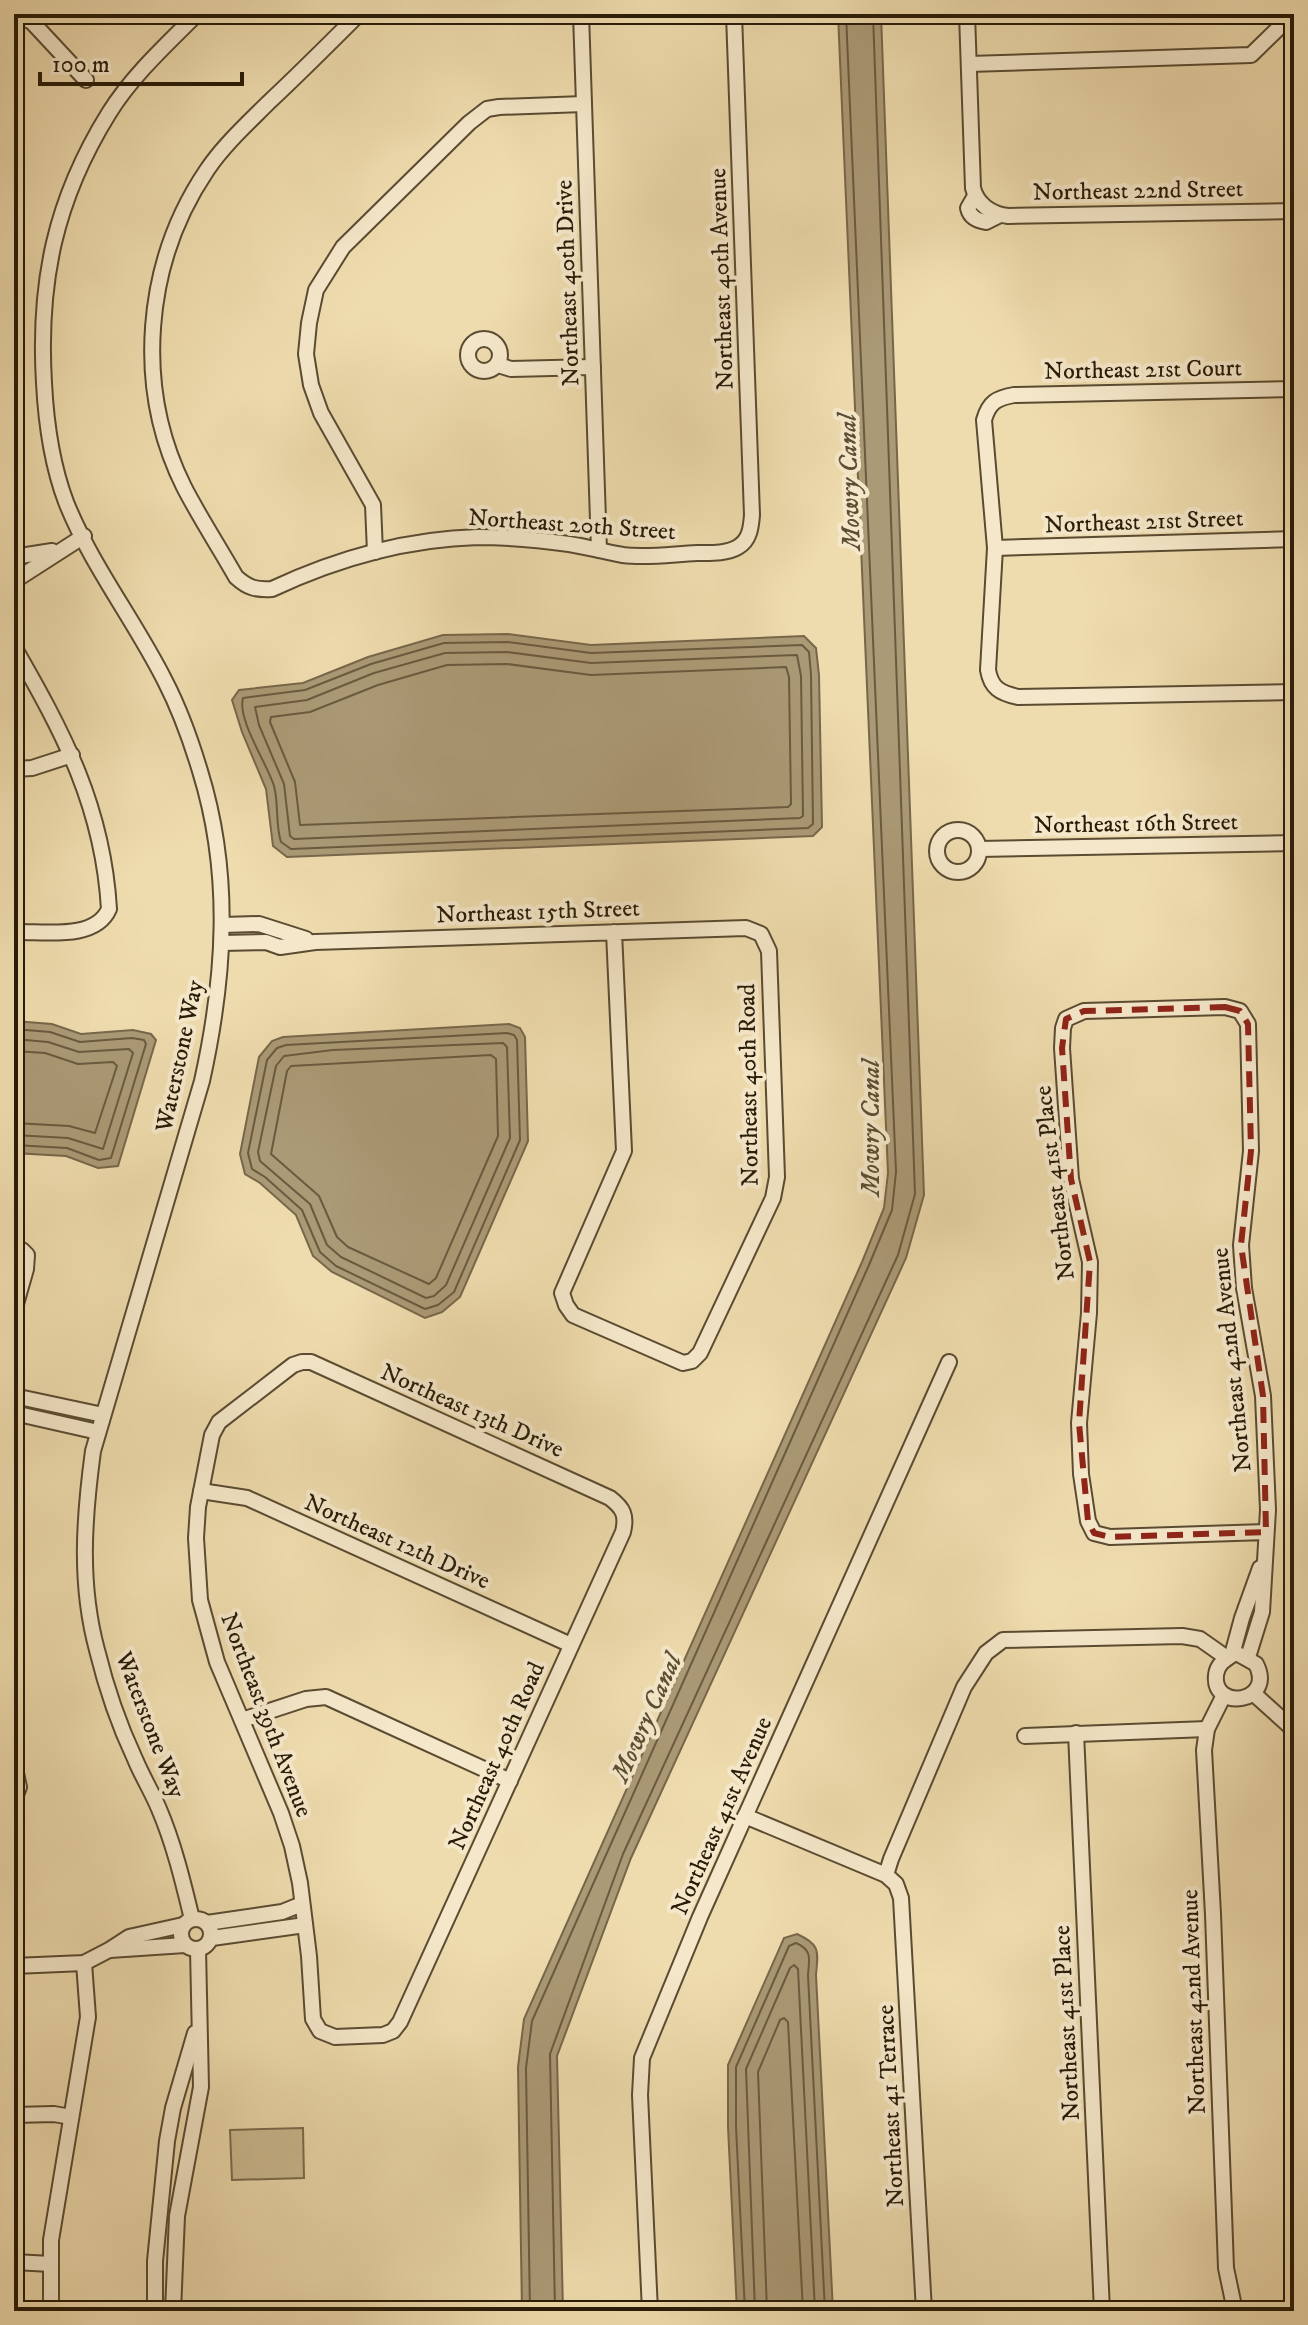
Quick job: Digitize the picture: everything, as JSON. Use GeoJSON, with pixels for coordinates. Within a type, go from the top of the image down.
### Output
{"type":"FeatureCollection","features":[{"type":"Feature","properties":{"kind":"street"},"geometry":{"type":"LineString","coordinates":[[17,14],[36,18],[86,80]]}},
{"type":"Feature","properties":{"kind":"street","name":"Waterstone Way"},"geometry":{"type":"LineString","coordinates":[[192,1947],[181,1935],[188,1922],[177,1858],[159,1808],[134,1758],[107,1687],[96,1647],[87,1599],[84,1551],[87,1498],[98,1432],[202,1081],[213,1029],[222,943],[222,887],[212,819],[201,773],[184,725],[165,681],[66,501],[45,407],[41,326],[53,244],[70,188],[110,111],[135,78],[197,14]]}},
{"type":"Feature","properties":{"kind":"street","name":"Northeast 20th Street"},"geometry":{"type":"LineString","coordinates":[[359,14],[245,126],[208,169],[185,209],[170,245],[154,308],[151,342],[153,380],[167,443],[184,486],[236,577],[256,590],[272,589],[340,561],[375,552],[425,542],[477,537],[525,539],[624,555],[649,556],[724,552],[746,541]]}},
{"type":"Feature","properties":{"kind":"street","name":"Northeast 40th Drive"},"geometry":{"type":"LineString","coordinates":[[581,14],[599,550]]}},
{"type":"Feature","properties":{"kind":"street","name":"Northeast 40th Avenue"},"geometry":{"type":"LineString","coordinates":[[734,14],[752,515],[746,541]]}},
{"type":"Feature","properties":{"kind":"street"},"geometry":{"type":"LineString","coordinates":[[967,14],[969,64],[1251,55],[1293,14]]}},
{"type":"Feature","properties":{"kind":"street","name":"Northeast 22nd Street"},"geometry":{"type":"LineString","coordinates":[[969,64],[980,202],[1000,215],[1294,211]]}},
{"type":"Feature","properties":{"kind":"street"},"geometry":{"type":"LineString","coordinates":[[375,552],[373,505],[321,413],[311,385],[306,354],[316,290],[343,247],[487,109],[584,104]]}},
{"type":"Feature","properties":{"kind":"street"},"geometry":{"type":"LineString","coordinates":[[498,365],[511,369],[593,367]]}},
{"type":"Feature","properties":{"kind":"street","name":"Northeast 21st Court"},"geometry":{"type":"LineString","coordinates":[[995,548],[984,420],[993,401],[1014,395],[1294,389]]}},
{"type":"Feature","properties":{"kind":"street"},"geometry":{"type":"LineString","coordinates":[[14,581],[84,536]]}},
{"type":"Feature","properties":{"kind":"street","name":"Northeast 21st Street"},"geometry":{"type":"LineString","coordinates":[[995,548],[1294,539]]}},
{"type":"Feature","properties":{"kind":"street"},"geometry":{"type":"LineString","coordinates":[[995,548],[988,670],[994,686],[1002,693],[1018,697],[1294,692]]}},
{"type":"Feature","properties":{"kind":"street"},"geometry":{"type":"LineString","coordinates":[[14,557],[61,549]]}},
{"type":"Feature","properties":{"kind":"street"},"geometry":{"type":"LineString","coordinates":[[14,647],[59,725],[85,785],[96,824],[109,909],[98,925],[84,930],[14,932]]}},
{"type":"Feature","properties":{"kind":"street"},"geometry":{"type":"LineString","coordinates":[[14,769],[32,768],[72,755]]}},
{"type":"Feature","properties":{"kind":"street","name":"Northeast 16th Street"},"geometry":{"type":"LineString","coordinates":[[979,849],[1294,843]]}},
{"type":"Feature","properties":{"kind":"street","name":"Northeast 15th Street"},"geometry":{"type":"LineString","coordinates":[[222,925],[259,924],[268,935]]}},
{"type":"Feature","properties":{"kind":"street","name":"Northeast 15th Street"},"geometry":{"type":"LineString","coordinates":[[222,943],[268,935],[315,942],[746,928],[761,934]]}},
{"type":"Feature","properties":{"kind":"street","name":"Northeast 40th Road"},"geometry":{"type":"LineString","coordinates":[[614,932],[624,1151],[562,1293],[573,1315],[683,1363],[692,1361],[700,1353],[773,1198],[777,1177],[769,951],[761,934]]}},
{"type":"Feature","properties":{"kind":"street","name":"Northeast 42nd Avenue"},"geometry":{"type":"LineString","coordinates":[[1066,1019],[1084,1011],[1225,1007],[1240,1011],[1248,1024],[1251,1151],[1241,1245],[1244,1288],[1263,1396],[1266,1532],[1261,1616],[1248,1657]]}},
{"type":"Feature","properties":{"kind":"street","name":"Northeast 41st Place"},"geometry":{"type":"LineString","coordinates":[[1066,1019],[1062,1048],[1071,1179],[1090,1262],[1089,1313],[1079,1423],[1081,1474],[1088,1521],[1094,1533],[1110,1537],[1266,1532]]}},
{"type":"Feature","properties":{"kind":"street"},"geometry":{"type":"LineString","coordinates":[[14,1252],[22,1250],[27,1258],[14,1311]]}},
{"type":"Feature","properties":{"kind":"street","name":"Northeast 39th Avenue"},"geometry":{"type":"LineString","coordinates":[[302,1362],[293,1365],[219,1422],[212,1435],[196,1538],[200,1600],[217,1662],[292,1846],[305,1925],[313,2019],[320,2031]]}},
{"type":"Feature","properties":{"kind":"street","name":"Northeast 13th Drive"},"geometry":{"type":"LineString","coordinates":[[302,1362],[325,1368],[610,1498],[622,1507]]}},
{"type":"Feature","properties":{"kind":"street","name":"Northeast 41st Avenue"},"geometry":{"type":"LineString","coordinates":[[650,2311],[640,2095],[642,2058],[700,1917],[949,1362]]}},
{"type":"Feature","properties":{"kind":"street"},"geometry":{"type":"LineString","coordinates":[[14,1396],[103,1415]]}},
{"type":"Feature","properties":{"kind":"street"},"geometry":{"type":"LineString","coordinates":[[14,1413],[98,1432]]}},
{"type":"Feature","properties":{"kind":"street","name":"Northeast 12th Drive"},"geometry":{"type":"LineString","coordinates":[[201,1491],[247,1498],[571,1645]]}},
{"type":"Feature","properties":{"kind":"street","name":"Northeast 40th Road"},"geometry":{"type":"LineString","coordinates":[[320,2031],[335,2037],[383,2035],[393,2031],[400,2022],[623,1532],[626,1519],[622,1507]]}},
{"type":"Feature","properties":{"kind":"street"},"geometry":{"type":"LineString","coordinates":[[745,1816],[886,1875],[964,1687],[986,1653],[1003,1640],[1182,1636],[1200,1639],[1229,1657],[1248,1657],[1259,1670],[1260,1680],[1249,1697],[1233,1699],[1224,1695],[1216,1679],[1216,1670],[1229,1657],[1265,1551]]}},
{"type":"Feature","properties":{"kind":"street"},"geometry":{"type":"LineString","coordinates":[[1244,1611],[1261,1616]]}},
{"type":"Feature","properties":{"kind":"street"},"geometry":{"type":"LineString","coordinates":[[1253,1693],[1294,1730]]}},
{"type":"Feature","properties":{"kind":"street","name":"Northeast 42nd Avenue"},"geometry":{"type":"LineString","coordinates":[[1224,1695],[1207,1729],[1204,1750],[1213,1914],[1223,2223],[1226,2268],[1235,2311]]}},
{"type":"Feature","properties":{"kind":"street"},"geometry":{"type":"LineString","coordinates":[[242,1720],[306,1699],[326,1697],[510,1781]]}},
{"type":"Feature","properties":{"kind":"street"},"geometry":{"type":"LineString","coordinates":[[1025,1736],[1207,1729]]}},
{"type":"Feature","properties":{"kind":"street","name":"Northeast 41st Place"},"geometry":{"type":"LineString","coordinates":[[1076,1733],[1102,2311]]}},
{"type":"Feature","properties":{"kind":"street"},"geometry":{"type":"LineString","coordinates":[[14,1764],[19,1787],[14,1800]]}},
{"type":"Feature","properties":{"kind":"street","name":"Northeast 41 Terrace"},"geometry":{"type":"LineString","coordinates":[[886,1875],[896,1884],[901,1898],[924,2311]]}},
{"type":"Feature","properties":{"kind":"street"},"geometry":{"type":"LineString","coordinates":[[210,1930],[302,1904]]}},
{"type":"Feature","properties":{"kind":"street"},"geometry":{"type":"LineString","coordinates":[[14,1966],[84,1963],[129,1937],[188,1922],[210,1930],[305,1925]]}},
{"type":"Feature","properties":{"kind":"street"},"geometry":{"type":"LineString","coordinates":[[109,1950],[206,1946],[210,1930]]}},
{"type":"Feature","properties":{"kind":"street"},"geometry":{"type":"LineString","coordinates":[[173,2311],[177,2216],[201,2087],[200,2017],[192,1947]]}},
{"type":"Feature","properties":{"kind":"street"},"geometry":{"type":"LineString","coordinates":[[51,2311],[51,2240],[88,2017],[84,1963]]}},
{"type":"Feature","properties":{"kind":"street"},"geometry":{"type":"LineString","coordinates":[[155,2311],[156,2249],[167,2141],[173,2108],[200,2017]]}},
{"type":"Feature","properties":{"kind":"street"},"geometry":{"type":"LineString","coordinates":[[14,2115],[54,2114],[71,2117]]}},
{"type":"Feature","properties":{"kind":"street"},"geometry":{"type":"LineString","coordinates":[[14,2262],[51,2264]]}},
{"type":"Feature","properties":{"kind":"highlighted area"},"geometry":{"type":"Polygon","coordinates":[[[1225,1007],[1240,1011],[1248,1024],[1251,1151],[1241,1245],[1263,1396],[1266,1532],[1110,1537],[1094,1533],[1088,1521],[1079,1423],[1090,1262],[1071,1179],[1062,1048],[1066,1019],[1084,1011],[1225,1007]]]}},
{"type":"Feature","properties":{"kind":"shaded area"},"geometry":{"type":"Polygon","coordinates":[[[303,2128],[304,2178],[232,2180],[230,2130],[303,2128]]]}},
{"type":"Feature","properties":{"kind":"water","name":"Mowry Canal"},"geometry":{"type":"Polygon","coordinates":[[[838,14],[881,14],[924,1195],[906,1258],[631,1858],[557,2056],[563,2311],[522,2311],[518,2067],[524,2019],[884,1208],[888,1173],[838,14]]]}},
{"type":"Feature","properties":{"kind":"water"},"geometry":{"type":"Polygon","coordinates":[[[508,634],[591,645],[804,636],[816,648],[819,675],[822,827],[813,836],[287,857],[273,846],[266,789],[232,700],[239,690],[303,683],[368,657],[443,635],[508,634]]]}},
{"type":"Feature","properties":{"kind":"water"},"geometry":{"type":"Polygon","coordinates":[[[14,1021],[52,1024],[81,1034],[133,1030],[151,1034],[156,1040],[118,1166],[98,1168],[66,1156],[14,1153],[14,1021]]]}},
{"type":"Feature","properties":{"kind":"water"},"geometry":{"type":"Polygon","coordinates":[[[509,1024],[520,1028],[525,1037],[528,1141],[460,1297],[442,1312],[425,1318],[332,1272],[313,1256],[296,1215],[245,1174],[240,1154],[259,1057],[272,1041],[283,1037],[509,1024]]]}},
{"type":"Feature","properties":{"kind":"water"},"geometry":{"type":"Polygon","coordinates":[[[1294,1801],[1294,2020],[1285,1804],[1294,1801]]]}},
{"type":"Feature","properties":{"kind":"water"},"geometry":{"type":"Polygon","coordinates":[[[797,1934],[814,1945],[817,1954],[833,2311],[737,2311],[728,2065],[784,1938],[797,1934]]]}}]}
